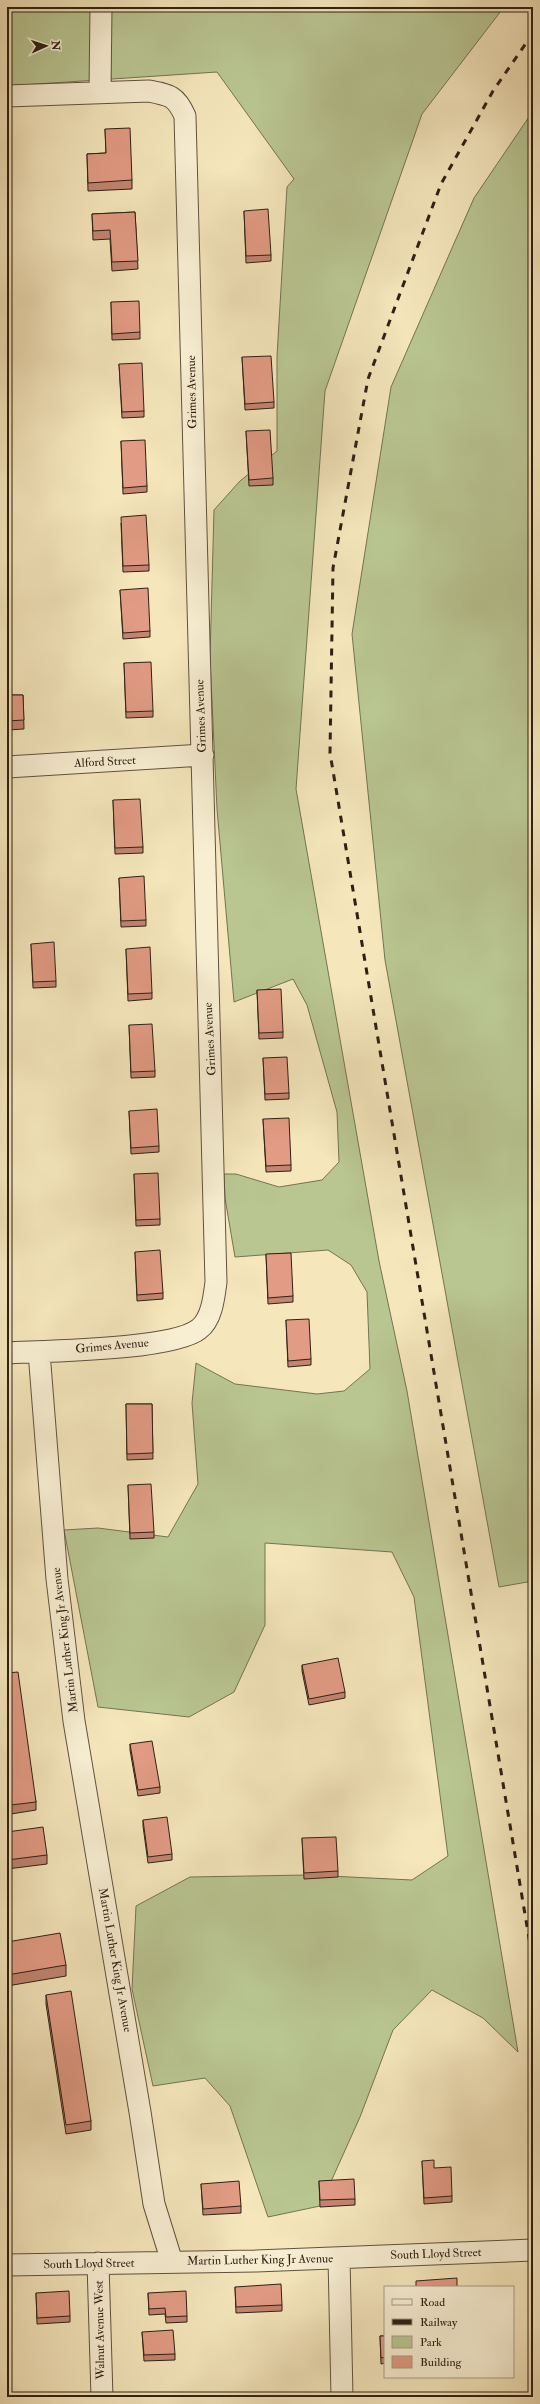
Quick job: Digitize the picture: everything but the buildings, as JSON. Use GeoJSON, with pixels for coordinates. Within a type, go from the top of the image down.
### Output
{"type":"FeatureCollection","features":[{"type":"Feature","properties":{"kind":"street"},"geometry":{"type":"LineString","coordinates":[[100,92],[101,7]]}},
{"type":"Feature","properties":{"kind":"street","name":"Grimes Avenue"},"geometry":{"type":"LineString","coordinates":[[7,96],[149,91],[170,95],[175,98],[185,116],[216,1282],[212,1307],[200,1328],[180,1339],[107,1348],[7,1353]]}},
{"type":"Feature","properties":{"kind":"street","name":"Alford Street"},"geometry":{"type":"LineString","coordinates":[[7,767],[203,755]]}},
{"type":"Feature","properties":{"kind":"street","name":"Martin Luther King Jr Avenue"},"geometry":{"type":"LineString","coordinates":[[39,1352],[57,1579],[74,1721],[140,2112],[154,2204],[172,2262],[339,2258],[342,2397]]}},
{"type":"Feature","properties":{"kind":"street","name":"South Lloyd Street"},"geometry":{"type":"LineString","coordinates":[[339,2258],[533,2250]]}},
{"type":"Feature","properties":{"kind":"street","name":"South Lloyd Street"},"geometry":{"type":"LineString","coordinates":[[7,2265],[172,2262]]}},
{"type":"Feature","properties":{"kind":"street","name":"Walnut Avenue West"},"geometry":{"type":"LineString","coordinates":[[98,2263],[102,2397]]}},
{"type":"Feature","properties":{"kind":"green space"},"geometry":{"type":"Polygon","coordinates":[[[7,7],[504,7],[422,114],[325,391],[296,789],[379,1261],[407,1391],[518,2052],[483,2018],[432,1990],[393,2030],[360,2117],[320,2206],[268,2217],[230,2106],[205,2078],[153,2086],[132,1989],[136,1906],[190,1877],[308,1875],[412,1880],[448,1856],[414,1597],[392,1552],[265,1543],[265,1625],[234,1692],[189,1717],[98,1707],[64,1530],[98,1528],[168,1537],[198,1484],[192,1403],[196,1363],[235,1384],[317,1394],[344,1391],[370,1369],[367,1292],[351,1265],[328,1250],[235,1257],[225,1198],[224,1174],[236,1174],[279,1187],[322,1180],[339,1162],[337,1112],[307,1005],[293,979],[234,1002],[217,809],[210,658],[214,510],[240,481],[277,451],[277,356],[287,187],[294,179],[217,72],[7,86],[7,7]]]}},
{"type":"Feature","properties":{"kind":"green space"},"geometry":{"type":"Polygon","coordinates":[[[533,111],[533,1581],[499,1587],[385,960],[352,634],[391,387],[474,198],[533,111]]]}},
{"type":"Feature","properties":{"kind":"railway"},"geometry":{"type":"LineString","coordinates":[[533,33],[493,91],[441,184],[368,379],[333,568],[330,753],[533,1962]]}}]}
